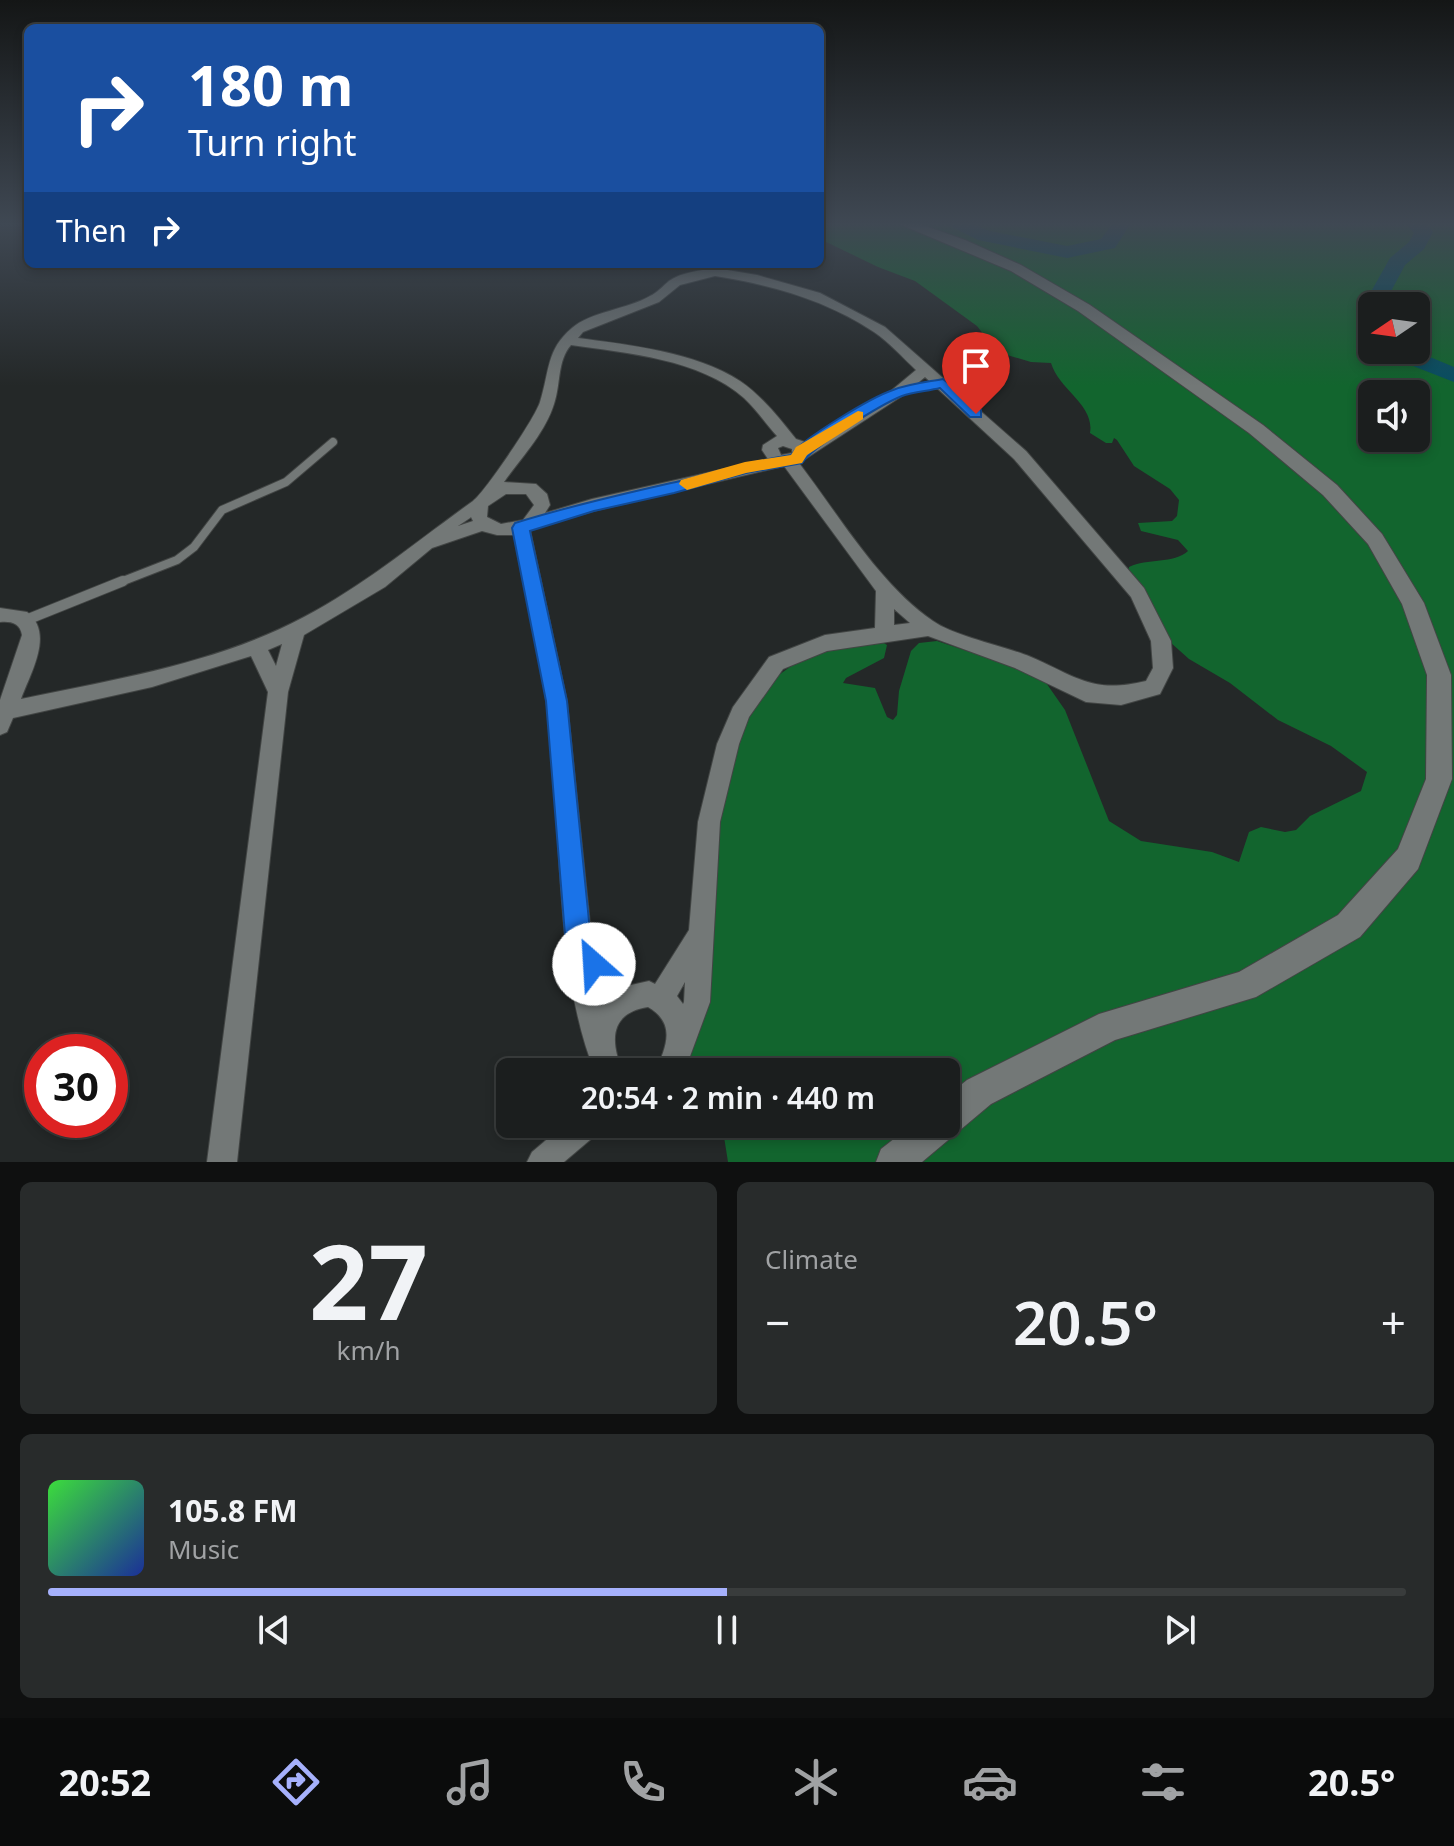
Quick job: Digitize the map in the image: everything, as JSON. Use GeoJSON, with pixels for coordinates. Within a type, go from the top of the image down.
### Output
{"type":"FeatureCollection","features":[{"type":"Feature","properties":{"kind":"street"},"geometry":{"type":"LineString","coordinates":[[483,524],[478,511],[482,500],[522,447],[547,403],[557,353],[566,340],[596,321],[655,299],[689,277]]}},
{"type":"Feature","properties":{"kind":"street"},"geometry":{"type":"LineString","coordinates":[[566,340],[615,347],[689,365],[721,377],[747,393],[885,590],[928,628],[1022,662],[1086,693],[1121,696],[1153,688],[1163,668],[1161,641],[1138,593],[1020,455],[943,383],[880,330],[816,296],[746,277]]}},
{"type":"Feature","properties":{"kind":"street"},"geometry":{"type":"LineString","coordinates":[[960,1108],[979,1092],[1110,1025],[1245,986],[1349,926],[1408,859],[1439,779],[1439,675],[1413,603],[1375,539],[1319,481],[1256,429],[1084,308],[1032,277]]}},
{"type":"Feature","properties":{"kind":"street"},"geometry":{"type":"LineString","coordinates":[[596,321],[600,335],[615,347]]}},
{"type":"Feature","properties":{"kind":"street"},"geometry":{"type":"LineString","coordinates":[[427,545],[483,524],[500,530],[525,525],[745,467],[829,433],[897,393],[926,369]]}},
{"type":"Feature","properties":{"kind":"street"},"geometry":{"type":"LineString","coordinates":[[897,393],[943,383]]}},
{"type":"Feature","properties":{"kind":"street"},"geometry":{"type":"LineString","coordinates":[[522,447],[522,486]]}},
{"type":"Feature","properties":{"kind":"street"},"geometry":{"type":"LineString","coordinates":[[3,718],[205,665],[296,630],[367,590],[427,545],[448,524],[502,488],[522,486],[530,488],[541,498],[592,505]]}},
{"type":"Feature","properties":{"kind":"street"},"geometry":{"type":"LineString","coordinates":[[525,525],[540,511],[541,498]]}},
{"type":"Feature","properties":{"kind":"street"},"geometry":{"type":"LineString","coordinates":[[525,525],[557,701],[579,947],[586,997],[601,1058]]}},
{"type":"Feature","properties":{"kind":"street"},"geometry":{"type":"LineString","coordinates":[[884,634],[885,590]]}},
{"type":"Feature","properties":{"kind":"street"},"geometry":{"type":"LineString","coordinates":[[0,615],[14,613],[26,620],[32,635],[3,718]]}},
{"type":"Feature","properties":{"kind":"street"},"geometry":{"type":"LineString","coordinates":[[676,1058],[697,1002],[709,822],[728,744],[740,713],[776,663],[825,643],[928,628]]}},
{"type":"Feature","properties":{"kind":"street"},"geometry":{"type":"LineString","coordinates":[[222,1162],[278,692],[296,630]]}},
{"type":"Feature","properties":{"kind":"street"},"geometry":{"type":"LineString","coordinates":[[256,646],[278,692]]}},
{"type":"Feature","properties":{"kind":"street"},"geometry":{"type":"LineString","coordinates":[[661,998],[701,934]]}},
{"type":"Feature","properties":{"kind":"street"},"geometry":{"type":"LineString","coordinates":[[579,947],[625,998]]}},
{"type":"Feature","properties":{"kind":"street"},"geometry":{"type":"LineString","coordinates":[[602,1058],[606,1018],[625,998],[649,994],[661,998],[678,1018],[681,1048]]}},
{"type":"Feature","properties":{"kind":"street"},"geometry":{"type":"LineString","coordinates":[[546,1158],[558,1138]]}},
{"type":"Feature","properties":{"kind":"street"},"geometry":{"type":"LineString","coordinates":[[546,1158],[570,1138]]}},
{"type":"Feature","properties":{"kind":"street"},"geometry":{"type":"LineString","coordinates":[[894,1162],[923,1138]]}},
{"type":"Feature","properties":{"kind":"lane"},"geometry":{"type":"LineString","coordinates":[[26,620],[177,560],[194,547],[222,510],[286,482],[333,442]]}},
{"type":"Feature","properties":{"kind":"green space"},"geometry":{"type":"Polygon","coordinates":[[[905,277],[1454,277],[1454,1162],[728,1162],[724,1138],[960,1138],[960,1058],[690,1058],[687,1051],[706,788],[765,685],[812,651],[877,639],[887,645],[884,658],[846,678],[843,683],[875,688],[887,717],[893,720],[897,715],[899,691],[911,651],[919,643],[937,641],[970,652],[999,652],[1042,677],[1065,710],[1109,821],[1141,841],[1212,852],[1239,862],[1249,832],[1261,827],[1285,832],[1296,830],[1310,816],[1361,791],[1367,772],[1331,746],[1278,720],[1230,683],[1189,659],[1161,634],[1127,578],[1129,567],[1175,558],[1188,551],[1178,540],[1141,531],[1138,523],[1172,521],[1177,516],[1179,500],[1170,489],[1134,466],[1117,440],[1114,438],[1112,443],[1106,443],[1090,433],[1087,414],[1055,373],[1051,363],[1031,362],[997,352],[977,326],[915,281],[905,277]]]}},
{"type":"Feature","properties":{"kind":"waterway"},"geometry":{"type":"LineString","coordinates":[[1381,292],[1389,277]]}},
{"type":"Feature","properties":{"kind":"waterway"},"geometry":{"type":"LineString","coordinates":[[1427,364],[1454,375]]}},
{"type":"Feature","properties":{"kind":"slow traffic"},"geometry":{"type":"LineString","coordinates":[[687,484],[745,467],[796,459],[802,451],[858,415]]}},
{"type":"Feature","properties":{"kind":"route"},"geometry":{"type":"LineString","coordinates":[[594,964],[579,947],[557,701],[521,528],[592,505],[674,488],[745,467],[796,459],[802,451],[829,433],[897,393],[943,383],[976,414]]}}]}
